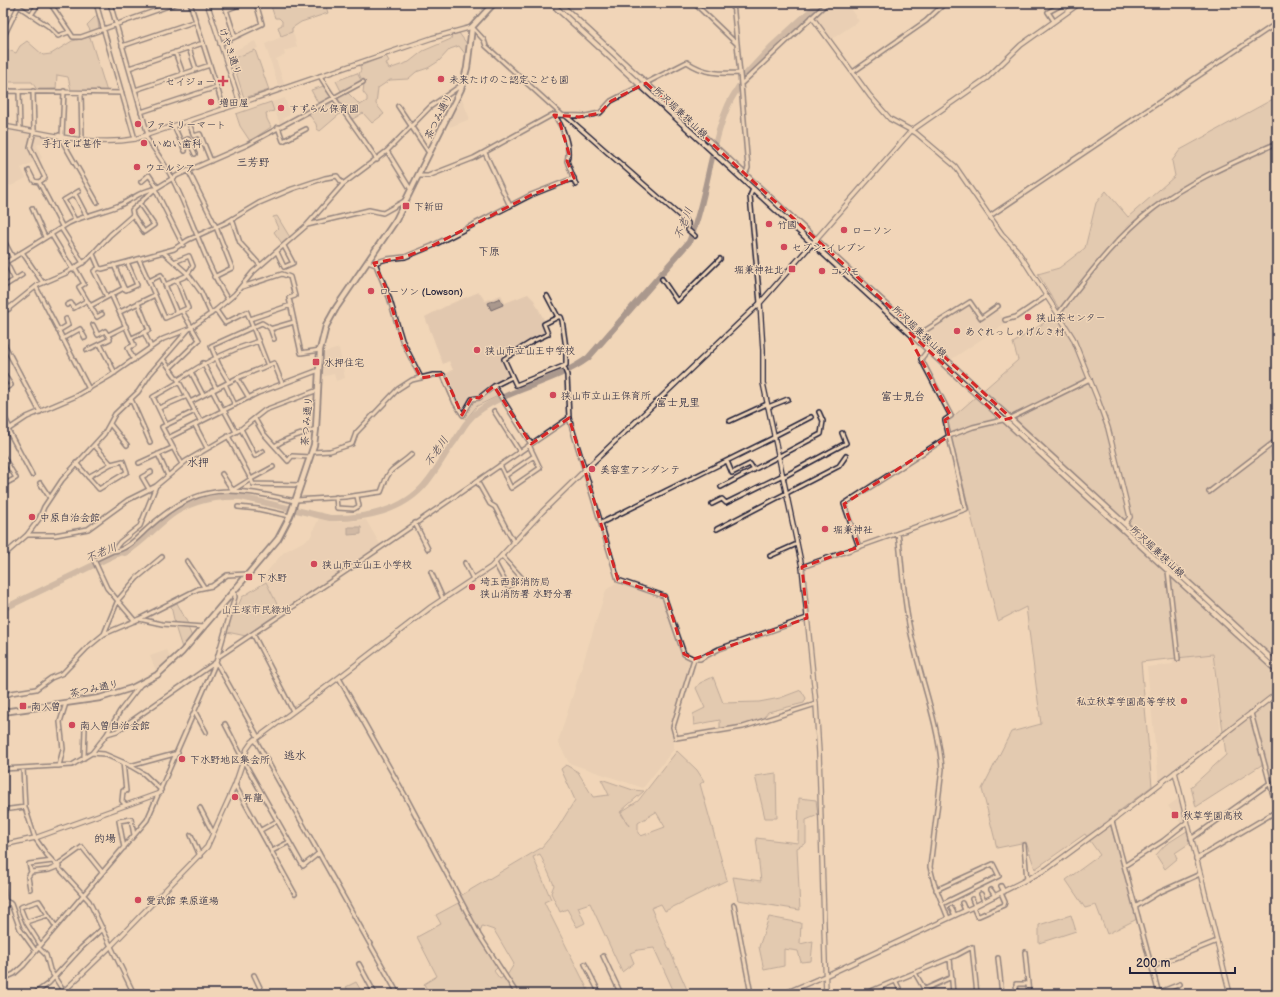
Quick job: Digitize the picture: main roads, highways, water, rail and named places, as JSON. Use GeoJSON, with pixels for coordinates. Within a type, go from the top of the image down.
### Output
{"type":"FeatureCollection","features":[{"type":"Feature","properties":{"kind":"main road","name":"茶つみ通り"},"geometry":{"type":"LineString","coordinates":[[3,712],[111,696],[142,683],[168,665],[204,627],[278,539],[290,516],[312,452],[316,429],[318,370],[322,334],[330,317],[396,220],[463,84],[472,27],[494,3]]}},
{"type":"Feature","properties":{"kind":"main road","name":"所沢堀兼狭山線"},"geometry":{"type":"LineString","coordinates":[[551,3],[711,149],[745,175],[816,239],[1277,664]]}},
{"type":"Feature","properties":{"kind":"main road","name":"所沢堀兼狭山線"},"geometry":{"type":"LineString","coordinates":[[559,3],[712,144],[718,153],[753,188],[812,243],[1277,671]]}},
{"type":"Feature","properties":{"kind":"waterway","name":"不老川"},"geometry":{"type":"LineString","coordinates":[[744,76],[771,47],[819,3]]}},
{"type":"Feature","properties":{"kind":"waterway","name":"不老川"},"geometry":{"type":"LineString","coordinates":[[3,609],[121,552],[125,553],[132,549],[176,512],[191,504],[216,498],[241,497],[330,518],[343,518],[370,515],[395,507],[417,493],[430,478],[472,416],[489,404],[561,374],[588,358],[689,242],[700,209],[721,124],[728,105],[739,86]]}},
{"type":"Feature","properties":{"kind":"place","name":"未来たけのこ認定こども園"},"geometry":{"type":"Point","coordinates":[441,79]}},
{"type":"Feature","properties":{"kind":"place","name":"セイジョー"},"geometry":{"type":"Point","coordinates":[223,81]}},
{"type":"Feature","properties":{"kind":"place","name":"増田屋"},"geometry":{"type":"Point","coordinates":[211,102]}},
{"type":"Feature","properties":{"kind":"place","name":"すずらん保育園"},"geometry":{"type":"Point","coordinates":[281,108]}},
{"type":"Feature","properties":{"kind":"place","name":"ファミリーマート"},"geometry":{"type":"Point","coordinates":[138,124]}},
{"type":"Feature","properties":{"kind":"place","name":"手打そば甚作"},"geometry":{"type":"Point","coordinates":[72,131]}},
{"type":"Feature","properties":{"kind":"place","name":"いぬい歯科"},"geometry":{"type":"Point","coordinates":[144,143]}},
{"type":"Feature","properties":{"kind":"place","name":"ウエルシア"},"geometry":{"type":"Point","coordinates":[137,167]}},
{"type":"Feature","properties":{"kind":"place","name":"下新田"},"geometry":{"type":"Point","coordinates":[406,206]}},
{"type":"Feature","properties":{"kind":"place","name":"竹國"},"geometry":{"type":"Point","coordinates":[769,224]}},
{"type":"Feature","properties":{"kind":"place","name":"ローソン"},"geometry":{"type":"Point","coordinates":[844,230]}},
{"type":"Feature","properties":{"kind":"place","name":"セブン-イレブン"},"geometry":{"type":"Point","coordinates":[784,247]}},
{"type":"Feature","properties":{"kind":"place","name":"堀兼神社北"},"geometry":{"type":"Point","coordinates":[792,269]}},
{"type":"Feature","properties":{"kind":"place","name":"コスモ"},"geometry":{"type":"Point","coordinates":[822,271]}},
{"type":"Feature","properties":{"kind":"place","name":"ローソン (Lowson)"},"geometry":{"type":"Point","coordinates":[371,291]}},
{"type":"Feature","properties":{"kind":"place","name":"狭山茶センター"},"geometry":{"type":"Point","coordinates":[1028,317]}},
{"type":"Feature","properties":{"kind":"place","name":"あぐれっしゅげんき村"},"geometry":{"type":"Point","coordinates":[957,331]}},
{"type":"Feature","properties":{"kind":"place","name":"狭山市立山王中学校"},"geometry":{"type":"Point","coordinates":[477,350]}},
{"type":"Feature","properties":{"kind":"place","name":"水押住宅"},"geometry":{"type":"Point","coordinates":[316,362]}},
{"type":"Feature","properties":{"kind":"place","name":"狭山市立山王保育所"},"geometry":{"type":"Point","coordinates":[553,395]}},
{"type":"Feature","properties":{"kind":"place","name":"美容室アンダンテ"},"geometry":{"type":"Point","coordinates":[592,469]}},
{"type":"Feature","properties":{"kind":"place","name":"中原自治会館"},"geometry":{"type":"Point","coordinates":[32,517]}},
{"type":"Feature","properties":{"kind":"place","name":"堀兼神社"},"geometry":{"type":"Point","coordinates":[825,529]}},
{"type":"Feature","properties":{"kind":"place","name":"狭山市立山王小学校"},"geometry":{"type":"Point","coordinates":[314,564]}},
{"type":"Feature","properties":{"kind":"place","name":"下水野"},"geometry":{"type":"Point","coordinates":[249,577]}},
{"type":"Feature","properties":{"kind":"place","name":"埼玉西部消防局 狭山消防署 水野分署"},"geometry":{"type":"Point","coordinates":[472,587]}},
{"type":"Feature","properties":{"kind":"place","name":"私立秋草学園高等学校"},"geometry":{"type":"Point","coordinates":[1184,701]}},
{"type":"Feature","properties":{"kind":"place","name":"南入曽"},"geometry":{"type":"Point","coordinates":[23,706]}},
{"type":"Feature","properties":{"kind":"place","name":"南入曽自治会館"},"geometry":{"type":"Point","coordinates":[72,725]}},
{"type":"Feature","properties":{"kind":"place","name":"下水野地区集会所"},"geometry":{"type":"Point","coordinates":[182,759]}},
{"type":"Feature","properties":{"kind":"place","name":"昇龍"},"geometry":{"type":"Point","coordinates":[235,797]}},
{"type":"Feature","properties":{"kind":"place","name":"秋草学園高校"},"geometry":{"type":"Point","coordinates":[1175,815]}},
{"type":"Feature","properties":{"kind":"place","name":"愛武館 栗原道場"},"geometry":{"type":"Point","coordinates":[138,900]}},
{"type":"Feature","properties":{"kind":"district","name":"三芳野"},"geometry":{"type":"Point","coordinates":[253,162]}},
{"type":"Feature","properties":{"kind":"district","name":"下原"},"geometry":{"type":"Point","coordinates":[489,251]}},
{"type":"Feature","properties":{"kind":"district","name":"富士見台"},"geometry":{"type":"Point","coordinates":[903,396]}},
{"type":"Feature","properties":{"kind":"district","name":"富士見里"},"geometry":{"type":"Point","coordinates":[678,402]}},
{"type":"Feature","properties":{"kind":"district","name":"水押"},"geometry":{"type":"Point","coordinates":[198,462]}},
{"type":"Feature","properties":{"kind":"district","name":"逃水"},"geometry":{"type":"Point","coordinates":[295,755]}},
{"type":"Feature","properties":{"kind":"district","name":"的場"},"geometry":{"type":"Point","coordinates":[105,838]}},
{"type":"Feature","properties":{"kind":"park label","name":"山王塚市民緑地"},"geometry":{"type":"Point","coordinates":[256,609]}}]}
